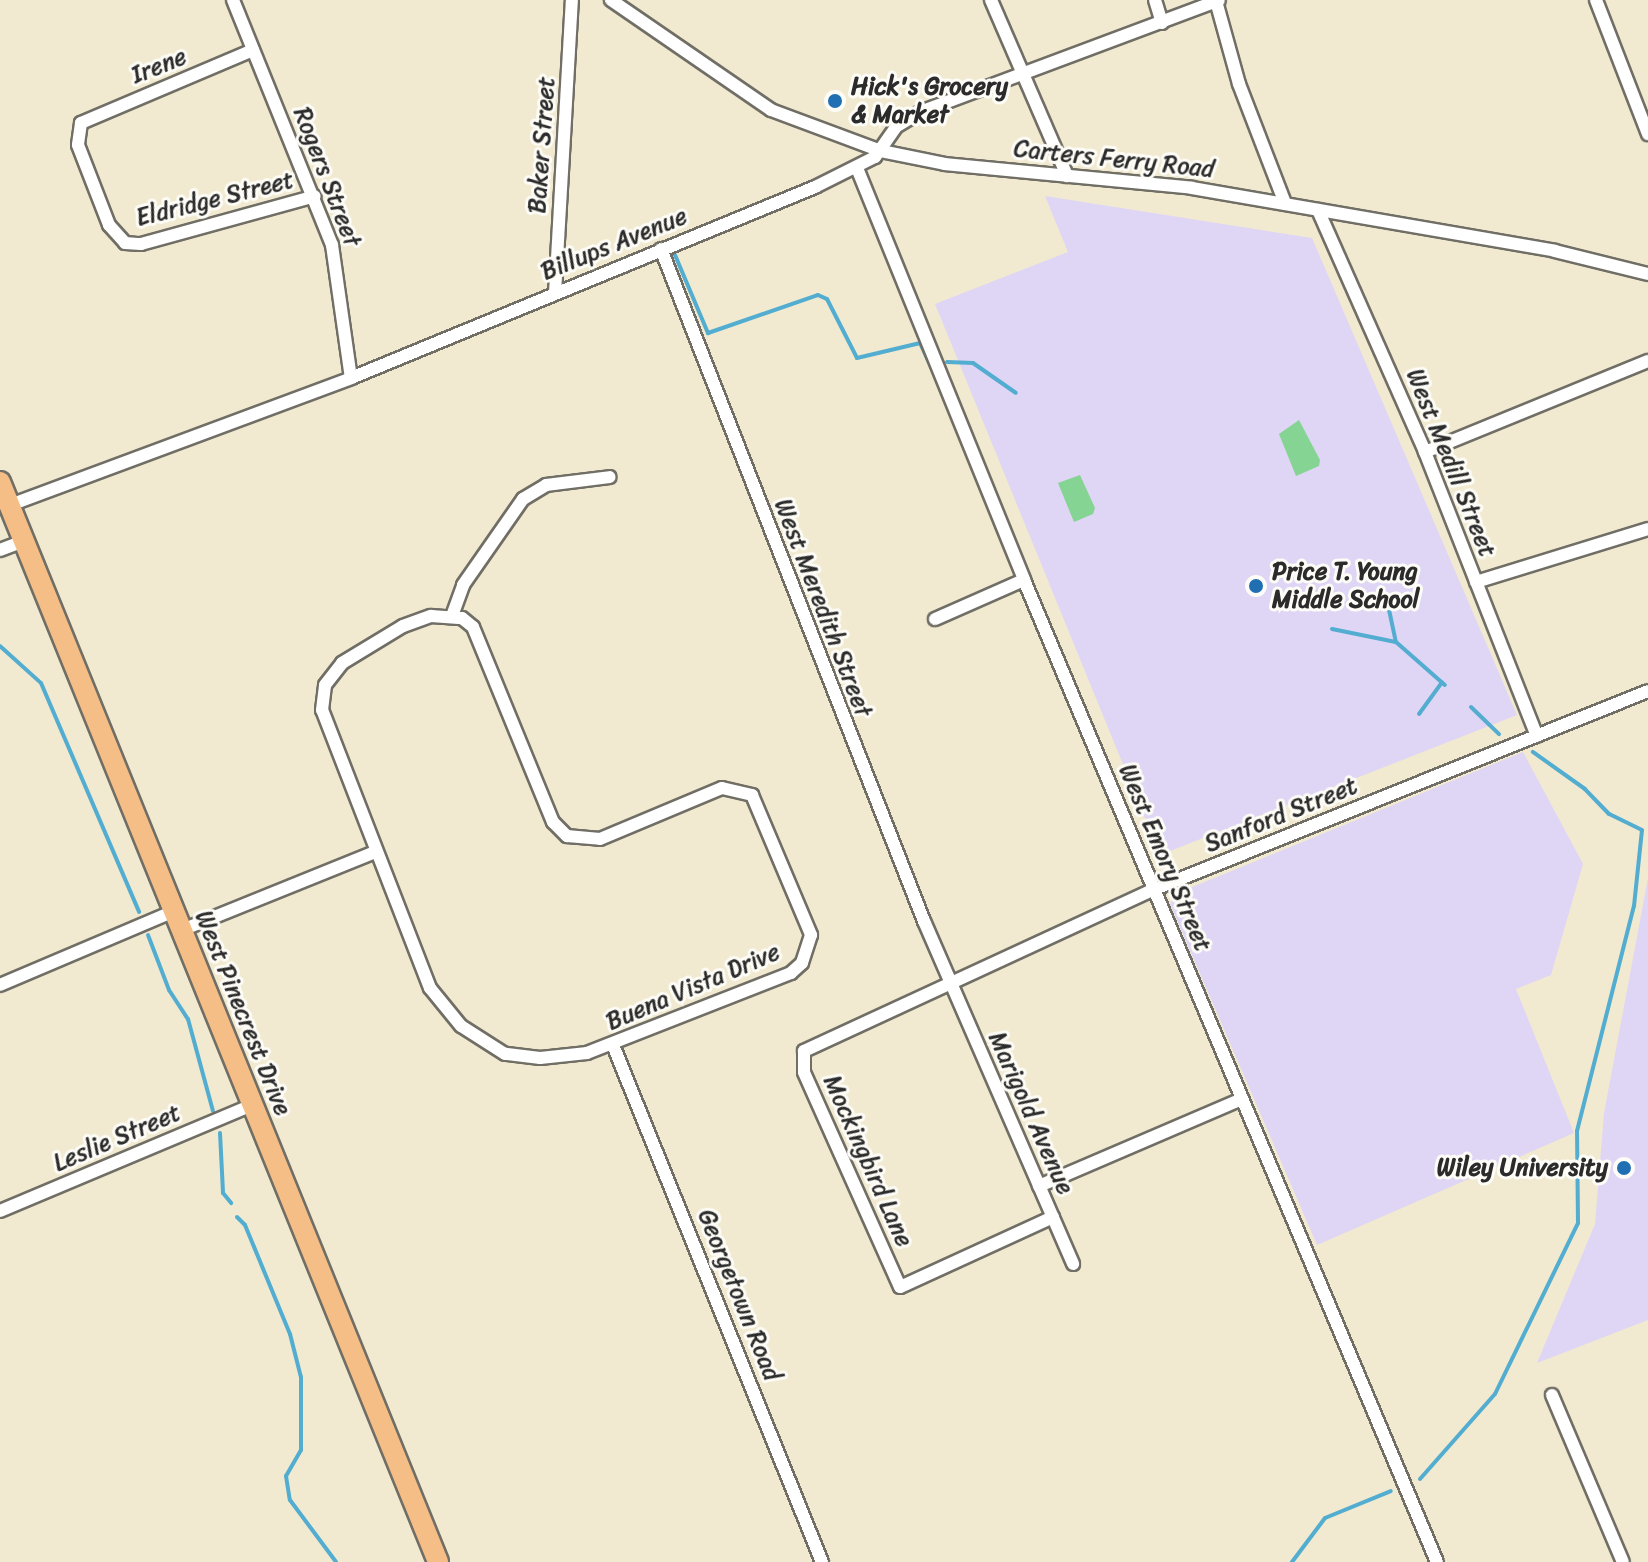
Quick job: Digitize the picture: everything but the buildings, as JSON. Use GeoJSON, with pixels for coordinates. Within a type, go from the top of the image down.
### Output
{"type":"FeatureCollection","features":[{"type":"Feature","properties":{"kind":"main road","name":"West Pinecrest Drive"},"geometry":{"type":"LineString","coordinates":[[0,482],[438,1562]]}},
{"type":"Feature","properties":{"kind":"street","name":"Rogers Street"},"geometry":{"type":"LineString","coordinates":[[233,0],[315,196],[342,291],[351,378]]}},
{"type":"Feature","properties":{"kind":"street","name":"Baker Street"},"geometry":{"type":"LineString","coordinates":[[555,293],[572,0]]}},
{"type":"Feature","properties":{"kind":"street","name":"Carters Ferry Road"},"geometry":{"type":"LineString","coordinates":[[611,0],[771,110],[881,151],[1285,203],[1555,251],[1648,274]]}},
{"type":"Feature","properties":{"kind":"street"},"geometry":{"type":"LineString","coordinates":[[991,0],[1067,176]]}},
{"type":"Feature","properties":{"kind":"street"},"geometry":{"type":"LineString","coordinates":[[1155,0],[1162,23]]}},
{"type":"Feature","properties":{"kind":"street"},"geometry":{"type":"LineString","coordinates":[[1596,0],[1648,134]]}},
{"type":"Feature","properties":{"kind":"street","name":"Billups Avenue"},"geometry":{"type":"LineString","coordinates":[[10,505],[351,378],[857,168],[881,151],[909,118],[1217,1]]}},
{"type":"Feature","properties":{"kind":"street"},"geometry":{"type":"LineString","coordinates":[[1217,1],[1239,84],[1285,203]]}},
{"type":"Feature","properties":{"kind":"street","name":"Irene"},"geometry":{"type":"LineString","coordinates":[[125,243],[109,225],[78,145],[81,123],[253,50]]}},
{"type":"Feature","properties":{"kind":"street","name":"West Emory Street"},"geometry":{"type":"LineString","coordinates":[[857,168],[1024,580],[1437,1562]]}},
{"type":"Feature","properties":{"kind":"street","name":"Eldridge Street"},"geometry":{"type":"LineString","coordinates":[[125,243],[141,244],[315,196]]}},
{"type":"Feature","properties":{"kind":"street","name":"West Medill Street"},"geometry":{"type":"LineString","coordinates":[[1318,210],[1425,452],[1537,736]]}},
{"type":"Feature","properties":{"kind":"street","name":"West Meredith Street"},"geometry":{"type":"LineString","coordinates":[[661,249],[810,638],[950,980]]}},
{"type":"Feature","properties":{"kind":"street"},"geometry":{"type":"LineString","coordinates":[[1425,452],[1648,361]]}},
{"type":"Feature","properties":{"kind":"street"},"geometry":{"type":"LineString","coordinates":[[452,616],[463,585],[523,499],[546,485],[610,477]]}},
{"type":"Feature","properties":{"kind":"street"},"geometry":{"type":"LineString","coordinates":[[1476,582],[1648,529]]}},
{"type":"Feature","properties":{"kind":"street"},"geometry":{"type":"LineString","coordinates":[[0,550],[24,541]]}},
{"type":"Feature","properties":{"kind":"street"},"geometry":{"type":"LineString","coordinates":[[935,619],[1024,580]]}},
{"type":"Feature","properties":{"kind":"street","name":"Buena Vista Drive"},"geometry":{"type":"LineString","coordinates":[[452,616],[469,623],[478,635],[561,833],[594,840],[722,788],[741,789],[756,802],[808,925],[809,951],[791,973],[613,1045],[540,1058],[505,1054],[471,1035],[430,988],[375,852],[325,727],[325,685],[349,657],[403,626],[452,616]]}},
{"type":"Feature","properties":{"kind":"street","name":"Sanford Street"},"geometry":{"type":"LineString","coordinates":[[804,1051],[950,980],[1155,889],[1648,691]]}},
{"type":"Feature","properties":{"kind":"street"},"geometry":{"type":"LineString","coordinates":[[0,985],[375,852]]}},
{"type":"Feature","properties":{"kind":"street","name":"Marigold Avenue"},"geometry":{"type":"LineString","coordinates":[[950,980],[1073,1264]]}},
{"type":"Feature","properties":{"kind":"street","name":"Georgetown Road"},"geometry":{"type":"LineString","coordinates":[[613,1045],[822,1562]]}},
{"type":"Feature","properties":{"kind":"street","name":"Mockingbird Lane"},"geometry":{"type":"LineString","coordinates":[[804,1051],[804,1072],[900,1287],[1053,1217]]}},
{"type":"Feature","properties":{"kind":"street"},"geometry":{"type":"LineString","coordinates":[[1039,1186],[1242,1099]]}},
{"type":"Feature","properties":{"kind":"street","name":"Leslie Street"},"geometry":{"type":"LineString","coordinates":[[0,1211],[252,1105]]}},
{"type":"Feature","properties":{"kind":"street"},"geometry":{"type":"LineString","coordinates":[[1552,1395],[1623,1562]]}},
{"type":"Feature","properties":{"kind":"shaded area","name":"Price T. Young Middle School"},"geometry":{"type":"Polygon","coordinates":[[[1045,196],[1312,238],[1517,715],[1160,855],[935,304],[1068,252],[1045,196]]]}},
{"type":"Feature","properties":{"kind":"shaded area"},"geometry":{"type":"Polygon","coordinates":[[[1523,752],[1583,864],[1551,975],[1516,989],[1574,1133],[1317,1245],[1170,904],[1175,894],[1523,752]]]}},
{"type":"Feature","properties":{"kind":"shaded area","name":"Wiley University"},"geometry":{"type":"Polygon","coordinates":[[[1648,878],[1648,1320],[1537,1363],[1595,1224],[1604,1113],[1648,878]]]}},
{"type":"Feature","properties":{"kind":"green space"},"geometry":{"type":"Polygon","coordinates":[[[1299,420],[1320,460],[1319,466],[1296,476],[1279,434],[1299,420]]]}},
{"type":"Feature","properties":{"kind":"green space"},"geometry":{"type":"Polygon","coordinates":[[[1080,475],[1095,508],[1093,514],[1074,522],[1058,483],[1080,475]]]}},
{"type":"Feature","properties":{"kind":"waterway"},"geometry":{"type":"LineString","coordinates":[[675,255],[708,333],[818,295],[827,299],[857,358],[920,343],[931,367]]}},
{"type":"Feature","properties":{"kind":"waterway"},"geometry":{"type":"LineString","coordinates":[[947,362],[973,363],[1016,393]]}},
{"type":"Feature","properties":{"kind":"waterway"},"geometry":{"type":"LineString","coordinates":[[1388,605],[1396,642]]}},
{"type":"Feature","properties":{"kind":"waterway"},"geometry":{"type":"LineString","coordinates":[[1332,629],[1396,642],[1445,685]]}},
{"type":"Feature","properties":{"kind":"waterway"},"geometry":{"type":"LineString","coordinates":[[0,646],[41,683],[139,912]]}},
{"type":"Feature","properties":{"kind":"waterway"},"geometry":{"type":"LineString","coordinates":[[1419,714],[1442,682]]}},
{"type":"Feature","properties":{"kind":"waterway"},"geometry":{"type":"LineString","coordinates":[[1471,707],[1499,734]]}},
{"type":"Feature","properties":{"kind":"waterway"},"geometry":{"type":"LineString","coordinates":[[1420,1479],[1495,1394],[1578,1223],[1577,1131],[1634,906],[1642,830],[1609,814],[1585,789],[1533,752]]}},
{"type":"Feature","properties":{"kind":"waterway"},"geometry":{"type":"LineString","coordinates":[[148,935],[169,990],[188,1019],[213,1111]]}},
{"type":"Feature","properties":{"kind":"waterway"},"geometry":{"type":"LineString","coordinates":[[220,1133],[223,1193],[231,1203]]}},
{"type":"Feature","properties":{"kind":"waterway"},"geometry":{"type":"LineString","coordinates":[[237,1217],[245,1225],[290,1334],[301,1377],[301,1450],[286,1476],[290,1500],[336,1562]]}},
{"type":"Feature","properties":{"kind":"waterway"},"geometry":{"type":"LineString","coordinates":[[1292,1562],[1325,1518],[1391,1491]]}},
{"type":"Feature","properties":{"kind":"place","name":"Hick's Grocery & Market"},"geometry":{"type":"Point","coordinates":[835,101]}},
{"type":"Feature","properties":{"kind":"place","name":"Price T. Young Middle School"},"geometry":{"type":"Point","coordinates":[1256,586]}},
{"type":"Feature","properties":{"kind":"place","name":"Wiley University"},"geometry":{"type":"Point","coordinates":[1624,1168]}}]}
